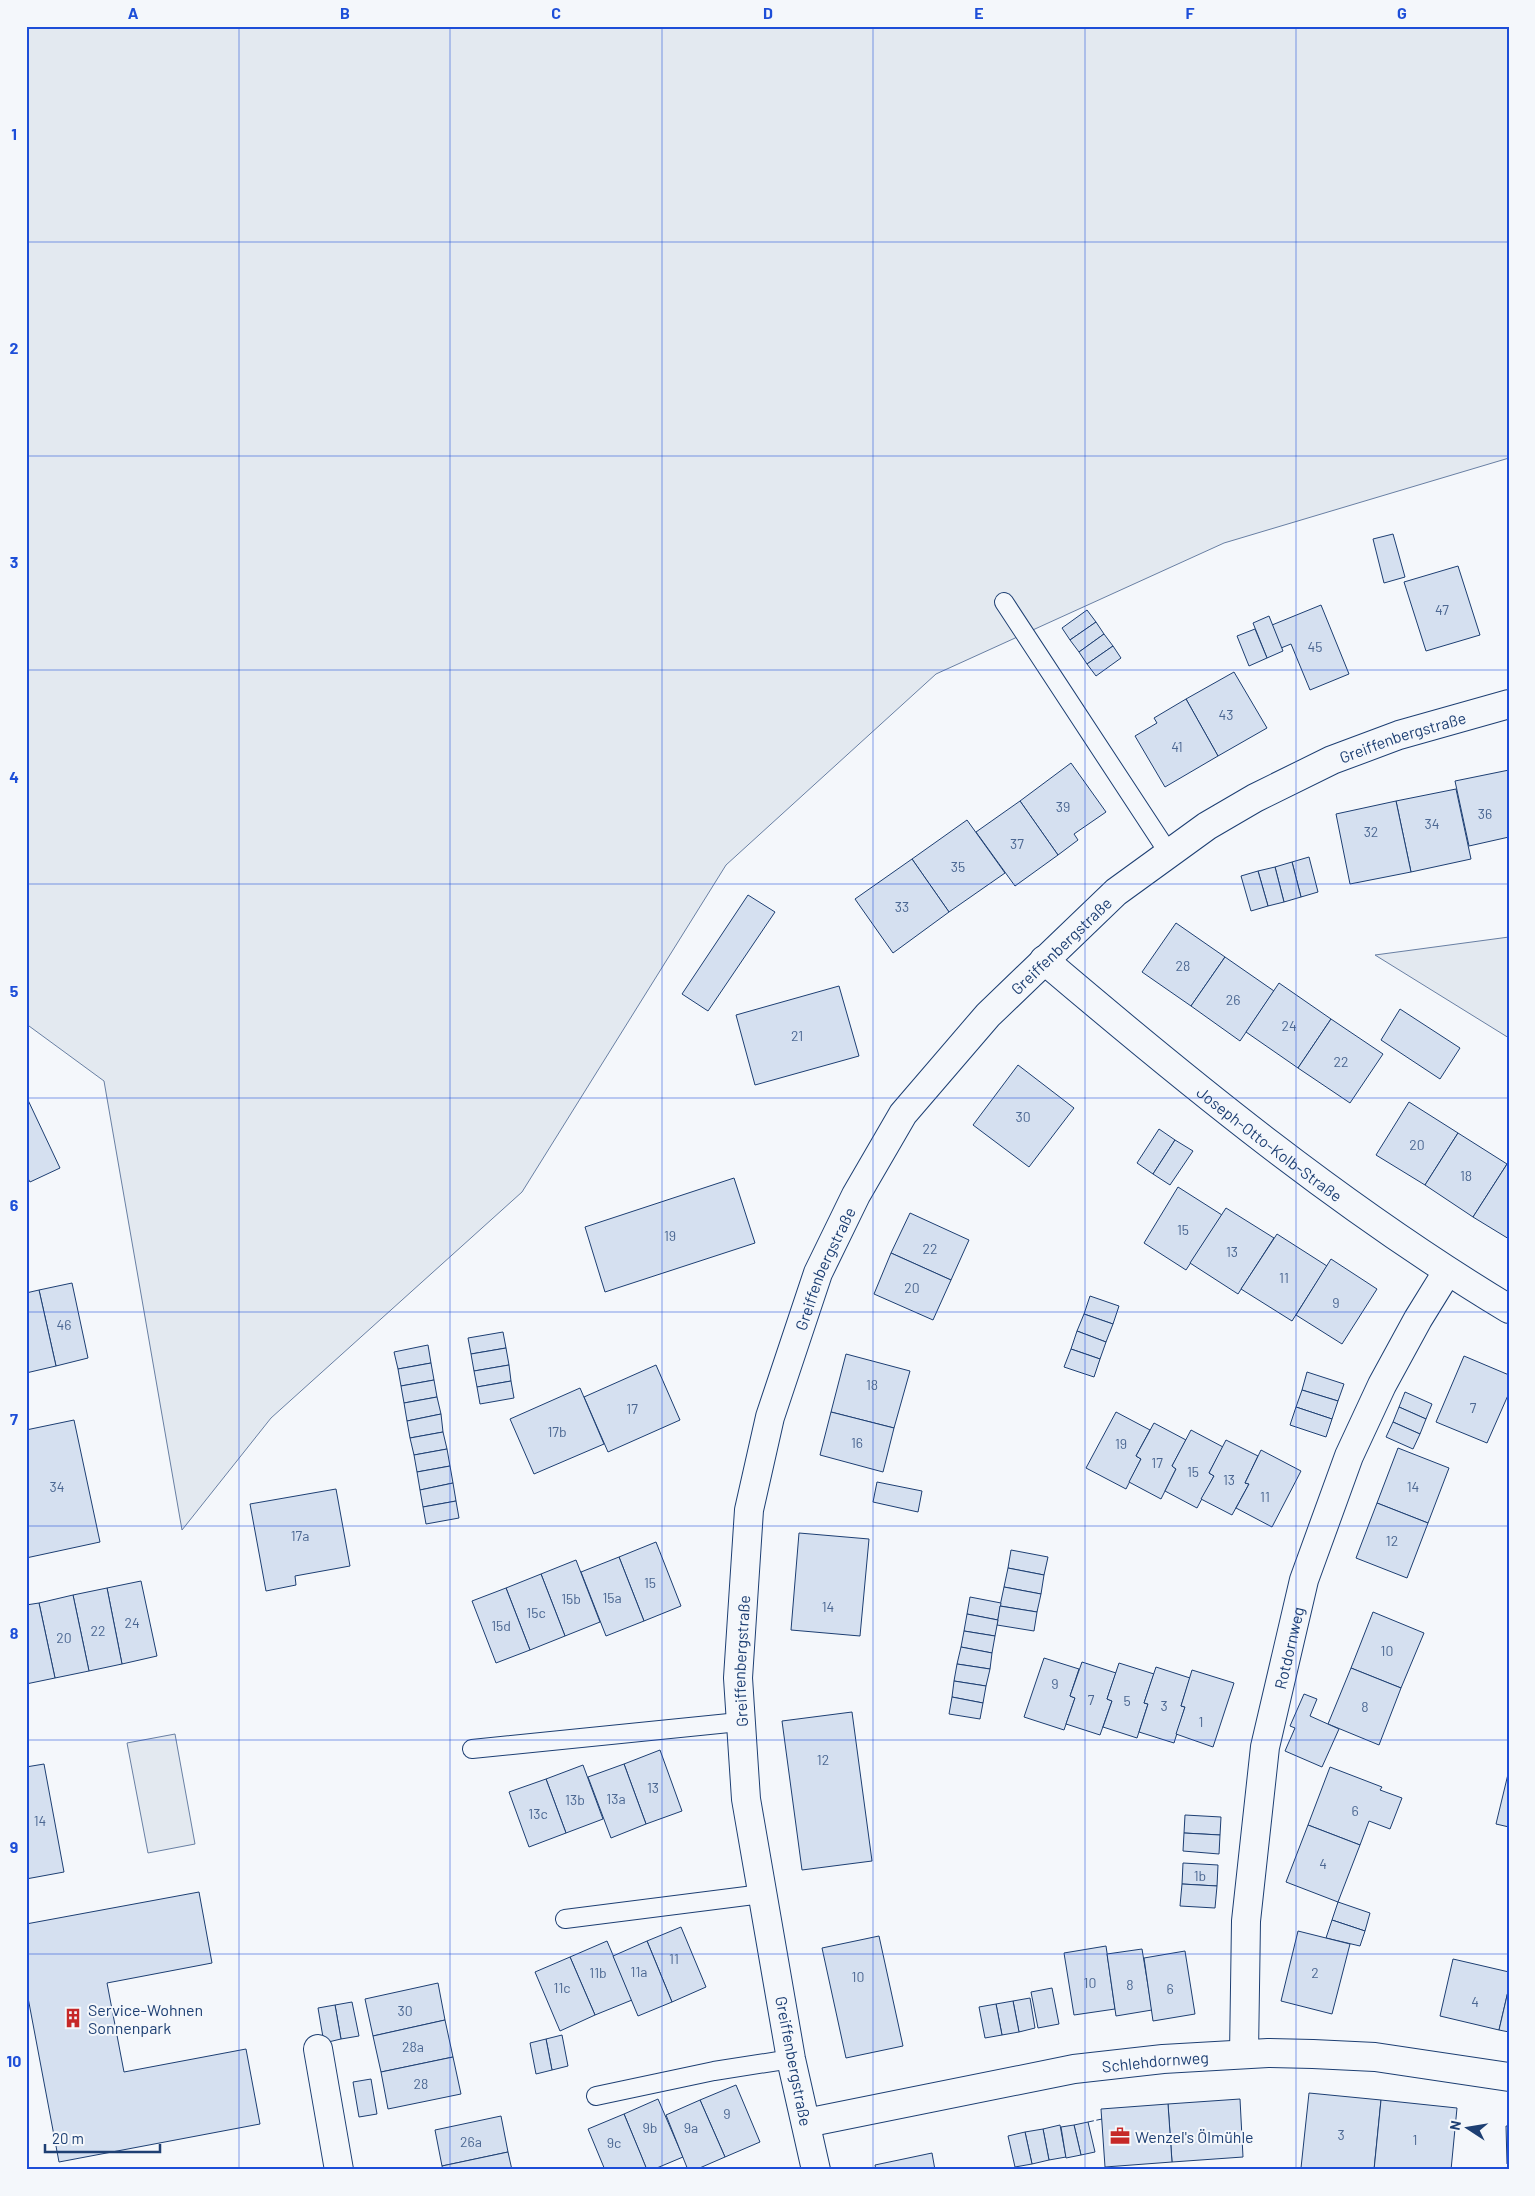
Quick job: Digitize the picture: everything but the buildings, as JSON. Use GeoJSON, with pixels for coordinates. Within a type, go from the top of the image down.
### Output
{"type":"FeatureCollection","features":[{"type":"Feature","properties":{"kind":"street","name":"Greiffenbergstraße"},"geometry":{"type":"LineString","coordinates":[[816,2170],[791,2060],[746,1799],[739,1722],[738,1678],[749,1510],[770,1417],[818,1273],[856,1194],[903,1114],[988,1015],[1116,892],[1168,852],[1207,826],[1255,798],[1332,760],[1399,735],[1509,704]]}},
{"type":"Feature","properties":{"kind":"street","name":"Joseph-Otto-Kolb-Straße"},"geometry":{"type":"LineString","coordinates":[[1044,960],[1310,1176],[1447,1272],[1509,1309]]}},
{"type":"Feature","properties":{"kind":"street","name":"Rotdornweg"},"geometry":{"type":"LineString","coordinates":[[1244,2054],[1246,1921],[1265,1748],[1304,1580],[1349,1456],[1382,1385],[1418,1319],[1447,1272]]}},
{"type":"Feature","properties":{"kind":"street"},"geometry":{"type":"LineString","coordinates":[[318,2048],[339,2170]]}},
{"type":"Feature","properties":{"kind":"street","name":"Schlehdornweg"},"geometry":{"type":"LineString","coordinates":[[806,2124],[1074,2069],[1163,2059],[1244,2054],[1313,2054],[1375,2058],[1509,2077]]}},
{"type":"Feature","properties":{"kind":"lane"},"geometry":{"type":"LineString","coordinates":[[1004,602],[1168,852]]}},
{"type":"Feature","properties":{"kind":"lane"},"geometry":{"type":"LineString","coordinates":[[472,1749],[739,1722]]}},
{"type":"Feature","properties":{"kind":"lane"},"geometry":{"type":"LineString","coordinates":[[565,1919],[762,1894]]}},
{"type":"Feature","properties":{"kind":"lane"},"geometry":{"type":"LineString","coordinates":[[596,2096],[714,2071],[791,2060]]}},
{"type":"Feature","properties":{"kind":"shaded area"},"geometry":{"type":"Polygon","coordinates":[[[26,26],[1509,26],[1509,458],[1224,543],[936,674],[726,865],[522,1192],[271,1418],[182,1530],[104,1081],[29,1026],[26,1026],[26,26]]]}},
{"type":"Feature","properties":{"kind":"shaded area"},"geometry":{"type":"Polygon","coordinates":[[[1509,937],[1509,1038],[1375,955],[1509,937]]]}},
{"type":"Feature","properties":{"kind":"shaded area"},"geometry":{"type":"Polygon","coordinates":[[[175,1734],[195,1844],[148,1853],[127,1743],[175,1734]]]}},
{"type":"Feature","properties":{"kind":"fence"},"geometry":{"type":"LineString","coordinates":[[1088,2122],[1102,2119]]}},
{"type":"Feature","properties":{"kind":"place","name":"Service-Wohnen Sonnenpark"},"geometry":{"type":"Point","coordinates":[73,2018]}},
{"type":"Feature","properties":{"kind":"place","name":"Wenzel's Ölmühle"},"geometry":{"type":"Point","coordinates":[1120,2136]}}]}
